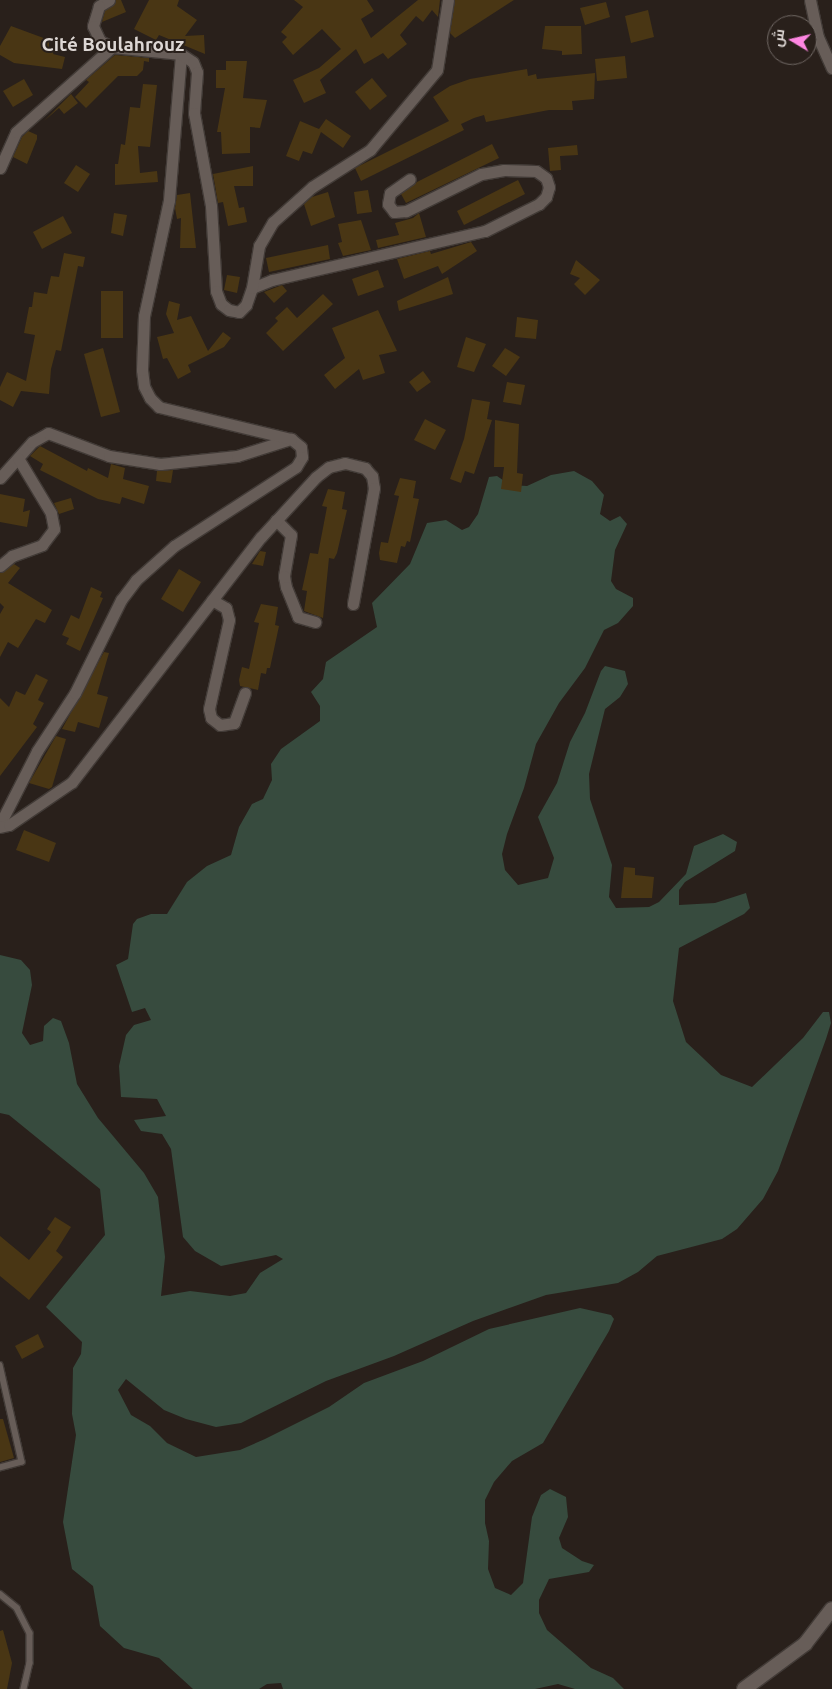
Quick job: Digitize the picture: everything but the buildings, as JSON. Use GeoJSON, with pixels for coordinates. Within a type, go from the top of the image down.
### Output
{"type":"FeatureCollection","features":[{"type":"Feature","properties":{"kind":"street"},"geometry":{"type":"LineString","coordinates":[[109,0],[99,6],[93,26],[100,41],[112,47],[181,54],[193,62],[197,72],[194,114],[210,206],[218,299],[230,310],[239,312],[246,305],[252,288],[259,246],[273,222],[312,187],[381,140],[437,70],[448,0]]}},
{"type":"Feature","properties":{"kind":"street"},"geometry":{"type":"LineString","coordinates":[[810,0],[818,37],[832,68]]}},
{"type":"Feature","properties":{"kind":"street"},"geometry":{"type":"LineString","coordinates":[[0,168],[16,132],[112,47]]}},
{"type":"Feature","properties":{"kind":"street"},"geometry":{"type":"LineString","coordinates":[[181,54],[169,200],[144,316],[144,386],[154,403],[166,410],[204,416],[291,439],[303,451],[296,466],[174,546],[136,580],[117,607],[74,693],[37,751],[0,825],[9,825],[72,782],[276,520],[329,467],[359,464],[369,472],[374,488],[353,604]]}},
{"type":"Feature","properties":{"kind":"street"},"geometry":{"type":"LineString","coordinates":[[252,288],[272,280],[485,231],[538,204],[546,197],[549,187],[546,178],[536,171],[504,170],[481,174],[406,211],[394,212],[388,204],[390,193],[410,179]]}},
{"type":"Feature","properties":{"kind":"street"},"geometry":{"type":"LineString","coordinates":[[0,478],[40,435],[48,433],[109,456],[160,464],[237,456],[291,439]]}},
{"type":"Feature","properties":{"kind":"street"},"geometry":{"type":"LineString","coordinates":[[0,566],[12,556],[42,545],[54,529],[51,513],[18,458]]}},
{"type":"Feature","properties":{"kind":"street"},"geometry":{"type":"LineString","coordinates":[[276,520],[291,535],[284,576],[286,587],[298,618],[315,622]]}},
{"type":"Feature","properties":{"kind":"street"},"geometry":{"type":"LineString","coordinates":[[212,600],[226,608],[229,620],[209,709],[211,718],[220,725],[234,724],[245,694]]}},
{"type":"Feature","properties":{"kind":"street"},"geometry":{"type":"LineString","coordinates":[[744,1689],[805,1644],[832,1609]]}},
{"type":"Feature","properties":{"kind":"lane"},"geometry":{"type":"LineString","coordinates":[[0,1365],[22,1462],[0,1468]]}},
{"type":"Feature","properties":{"kind":"lane"},"geometry":{"type":"LineString","coordinates":[[0,1594],[17,1608],[30,1633],[30,1664],[24,1689]]}},
{"type":"Feature","properties":{"kind":"green space"},"geometry":{"type":"Polygon","coordinates":[[[574,471],[592,481],[604,495],[600,514],[610,521],[620,516],[627,524],[615,550],[611,581],[616,589],[633,598],[633,606],[618,623],[604,630],[585,668],[559,703],[536,744],[524,788],[507,834],[502,854],[505,870],[518,885],[548,878],[554,858],[538,817],[557,783],[570,742],[585,713],[601,671],[605,666],[625,671],[628,684],[620,697],[605,709],[589,774],[590,799],[612,865],[609,897],[616,908],[649,907],[659,902],[686,874],[694,846],[723,834],[737,842],[735,851],[685,882],[679,890],[679,905],[715,903],[746,893],[750,908],[744,914],[679,948],[673,1001],[686,1042],[721,1075],[752,1087],[803,1038],[823,1012],[829,1012],[831,1023],[826,1039],[778,1171],[763,1199],[737,1229],[722,1239],[657,1256],[638,1272],[618,1283],[546,1295],[473,1321],[394,1356],[326,1381],[241,1423],[216,1427],[186,1419],[164,1410],[126,1379],[118,1390],[131,1415],[150,1426],[167,1443],[196,1457],[240,1450],[329,1407],[364,1383],[423,1361],[489,1329],[580,1308],[611,1315],[614,1319],[609,1331],[543,1443],[512,1461],[494,1482],[485,1500],[485,1523],[489,1541],[488,1569],[495,1588],[511,1595],[523,1583],[532,1517],[541,1495],[550,1489],[566,1497],[568,1517],[559,1538],[562,1548],[582,1561],[594,1565],[589,1572],[549,1579],[539,1600],[539,1613],[547,1630],[591,1668],[613,1678],[624,1689],[575,1689],[558,1684],[535,1689],[283,1689],[281,1683],[267,1684],[259,1689],[193,1689],[159,1658],[124,1648],[100,1626],[93,1586],[72,1569],[63,1522],[76,1435],[72,1414],[73,1368],[81,1354],[82,1342],[46,1307],[105,1235],[100,1189],[9,1115],[0,1113],[0,955],[21,960],[30,970],[32,985],[22,1033],[30,1045],[43,1041],[44,1026],[53,1018],[61,1021],[69,1043],[77,1084],[98,1118],[144,1173],[158,1197],[165,1257],[161,1296],[190,1291],[230,1296],[246,1293],[260,1273],[283,1259],[276,1255],[221,1266],[195,1251],[183,1237],[171,1149],[162,1134],[141,1131],[134,1120],[166,1116],[157,1099],[121,1097],[119,1066],[126,1035],[134,1025],[151,1020],[145,1008],[132,1012],[116,965],[128,959],[133,924],[137,919],[151,914],[167,914],[187,882],[207,866],[231,855],[239,827],[252,804],[263,799],[272,780],[271,764],[281,749],[320,721],[320,706],[311,692],[323,679],[326,662],[377,627],[372,603],[410,564],[427,523],[446,520],[462,530],[469,527],[478,514],[489,477],[497,476],[510,485],[527,486],[551,475],[574,471]]]}},
{"type":"Feature","properties":{"kind":"district","name":"Cité Boulahrouz"},"geometry":{"type":"Point","coordinates":[113,45]}}]}
